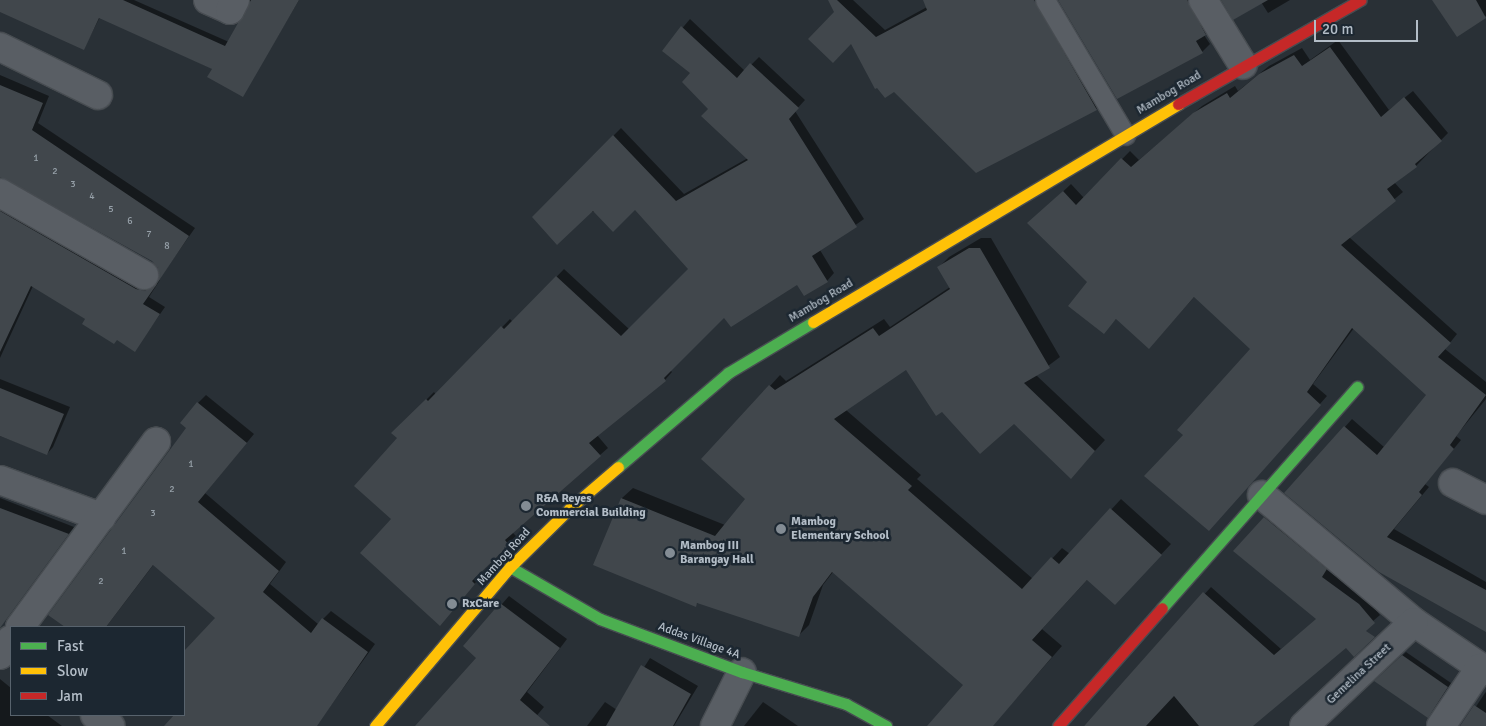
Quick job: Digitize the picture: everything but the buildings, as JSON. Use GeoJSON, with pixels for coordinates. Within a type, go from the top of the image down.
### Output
{"type":"FeatureCollection","features":[{"type":"Feature","properties":{"kind":"main road","name":"Mambog Road"},"geometry":{"type":"LineString","coordinates":[[375,726],[510,567],[570,508],[728,373],[1243,65],[1360,0]]}},
{"type":"Feature","properties":{"kind":"main road"},"geometry":{"type":"LineString","coordinates":[[1058,726],[1358,386]]}},
{"type":"Feature","properties":{"kind":"main road","name":"Addas Village 4A"},"geometry":{"type":"LineString","coordinates":[[510,567],[600,619],[742,672],[846,704],[886,726]]}},
{"type":"Feature","properties":{"kind":"street"},"geometry":{"type":"LineString","coordinates":[[208,0],[230,10],[235,0]]}},
{"type":"Feature","properties":{"kind":"street"},"geometry":{"type":"LineString","coordinates":[[1203,0],[1243,65]]}},
{"type":"Feature","properties":{"kind":"street"},"geometry":{"type":"LineString","coordinates":[[0,47],[98,95]]}},
{"type":"Feature","properties":{"kind":"street"},"geometry":{"type":"LineString","coordinates":[[0,193],[144,275]]}},
{"type":"Feature","properties":{"kind":"street"},"geometry":{"type":"LineString","coordinates":[[21,626],[156,442]]}},
{"type":"Feature","properties":{"kind":"street"},"geometry":{"type":"LineString","coordinates":[[0,480],[100,517]]}},
{"type":"Feature","properties":{"kind":"street"},"geometry":{"type":"LineString","coordinates":[[1453,483],[1486,500]]}},
{"type":"Feature","properties":{"kind":"street"},"geometry":{"type":"LineString","coordinates":[[1262,495],[1414,622],[1483,670],[1441,726]]}},
{"type":"Feature","properties":{"kind":"street","name":"Gemelina Street"},"geometry":{"type":"LineString","coordinates":[[1304,726],[1414,622]]}},
{"type":"Feature","properties":{"kind":"street"},"geometry":{"type":"LineString","coordinates":[[716,726],[742,672]]}},
{"type":"Feature","properties":{"kind":"street"},"geometry":{"type":"LineString","coordinates":[[96,716],[110,726]]}},
{"type":"Feature","properties":{"kind":"lane"},"geometry":{"type":"LineString","coordinates":[[1045,0],[1125,135]]}},
{"type":"Feature","properties":{"kind":"traffic: fast"},"geometry":{"type":"LineString","coordinates":[[618,467],[728,373],[813,322]]}},
{"type":"Feature","properties":{"kind":"traffic: fast"},"geometry":{"type":"LineString","coordinates":[[1162,608],[1357,387]]}},
{"type":"Feature","properties":{"kind":"traffic: fast"},"geometry":{"type":"LineString","coordinates":[[510,567],[600,619],[742,672],[846,704],[886,726]]}},
{"type":"Feature","properties":{"kind":"traffic: slow"},"geometry":{"type":"LineString","coordinates":[[813,322],[1178,104]]}},
{"type":"Feature","properties":{"kind":"traffic: slow"},"geometry":{"type":"LineString","coordinates":[[375,726],[510,567],[570,508],[618,467]]}},
{"type":"Feature","properties":{"kind":"traffic: jam"},"geometry":{"type":"LineString","coordinates":[[1178,104],[1360,0]]}},
{"type":"Feature","properties":{"kind":"traffic: jam"},"geometry":{"type":"LineString","coordinates":[[1058,726],[1162,608]]}},
{"type":"Feature","properties":{"kind":"place","name":"R&A Reyes Commercial Building"},"geometry":{"type":"Point","coordinates":[526,506]}},
{"type":"Feature","properties":{"kind":"place","name":"Mambog Elementary School"},"geometry":{"type":"Point","coordinates":[781,529]}},
{"type":"Feature","properties":{"kind":"place","name":"Mambog III Barangay Hall"},"geometry":{"type":"Point","coordinates":[670,553]}},
{"type":"Feature","properties":{"kind":"place","name":"RxCare"},"geometry":{"type":"Point","coordinates":[452,604]}}]}
